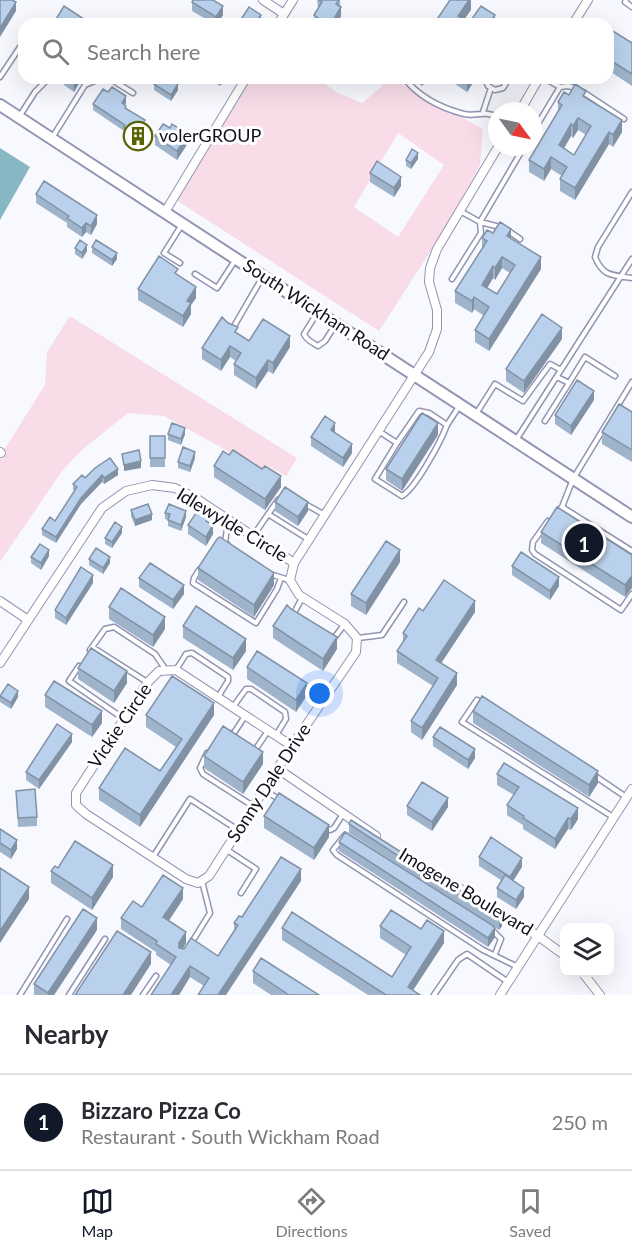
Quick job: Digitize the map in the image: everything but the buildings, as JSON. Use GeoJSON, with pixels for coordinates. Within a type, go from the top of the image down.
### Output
{"type":"FeatureCollection","features":[{"type":"Feature","properties":{"kind":"main road","name":"South Wickham Road"},"geometry":{"type":"LineString","coordinates":[[0,105],[632,517]]}},
{"type":"Feature","properties":{"kind":"street"},"geometry":{"type":"LineString","coordinates":[[263,0],[284,14]]}},
{"type":"Feature","properties":{"kind":"street"},"geometry":{"type":"LineString","coordinates":[[282,18],[293,0]]}},
{"type":"Feature","properties":{"kind":"street"},"geometry":{"type":"LineString","coordinates":[[577,18],[588,0]]}},
{"type":"Feature","properties":{"kind":"street"},"geometry":{"type":"LineString","coordinates":[[165,212],[242,84]]}},
{"type":"Feature","properties":{"kind":"street"},"geometry":{"type":"LineString","coordinates":[[526,102],[538,84]]}},
{"type":"Feature","properties":{"kind":"street","name":"Idlewylde Circle"},"geometry":{"type":"LineString","coordinates":[[0,663],[102,508],[126,492],[152,485],[175,488],[194,497],[294,563],[429,352],[437,329],[437,310],[429,282],[430,268],[437,249],[493,156]]}},
{"type":"Feature","properties":{"kind":"street"},"geometry":{"type":"LineString","coordinates":[[294,563],[290,580],[302,597],[345,624],[357,638]]}},
{"type":"Feature","properties":{"kind":"street"},"geometry":{"type":"LineString","coordinates":[[0,601],[28,620]]}},
{"type":"Feature","properties":{"kind":"street","name":"Sonny Dale Drive"},"geometry":{"type":"LineString","coordinates":[[202,880],[209,876],[292,746],[356,652],[357,638]]}},
{"type":"Feature","properties":{"kind":"street"},"geometry":{"type":"LineString","coordinates":[[176,670],[292,746]]}},
{"type":"Feature","properties":{"kind":"street","name":"Vickie Circle"},"geometry":{"type":"LineString","coordinates":[[176,670],[159,671],[148,682],[76,793],[76,805],[186,879],[198,883],[202,880]]}},
{"type":"Feature","properties":{"kind":"street","name":"Imogene Boulevard"},"geometry":{"type":"LineString","coordinates":[[278,770],[383,841]]}},
{"type":"Feature","properties":{"kind":"street"},"geometry":{"type":"LineString","coordinates":[[500,995],[632,789]]}},
{"type":"Feature","properties":{"kind":"street","name":"Imogene Boulevard"},"geometry":{"type":"LineString","coordinates":[[393,847],[538,936],[560,952]]}},
{"type":"Feature","properties":{"kind":"street"},"geometry":{"type":"LineString","coordinates":[[586,977],[600,995]]}},
{"type":"Feature","properties":{"kind":"lane"},"geometry":{"type":"LineString","coordinates":[[626,0],[625,2],[632,6]]}},
{"type":"Feature","properties":{"kind":"lane"},"geometry":{"type":"LineString","coordinates":[[0,77],[18,50]]}},
{"type":"Feature","properties":{"kind":"lane"},"geometry":{"type":"LineString","coordinates":[[19,117],[35,92],[45,84]]}},
{"type":"Feature","properties":{"kind":"lane"},"geometry":{"type":"LineString","coordinates":[[52,138],[87,84]]}},
{"type":"Feature","properties":{"kind":"lane"},"geometry":{"type":"LineString","coordinates":[[119,84],[133,93]]}},
{"type":"Feature","properties":{"kind":"lane"},"geometry":{"type":"LineString","coordinates":[[409,84],[434,103],[466,114],[483,112],[488,114]]}},
{"type":"Feature","properties":{"kind":"lane"},"geometry":{"type":"LineString","coordinates":[[487,84],[499,90],[505,84]]}},
{"type":"Feature","properties":{"kind":"lane"},"geometry":{"type":"LineString","coordinates":[[554,84],[578,89],[603,103],[624,119]]}},
{"type":"Feature","properties":{"kind":"lane"},"geometry":{"type":"LineString","coordinates":[[542,117],[560,87]]}},
{"type":"Feature","properties":{"kind":"lane"},"geometry":{"type":"LineString","coordinates":[[483,112],[491,88]]}},
{"type":"Feature","properties":{"kind":"lane"},"geometry":{"type":"LineString","coordinates":[[452,279],[480,233],[480,222],[519,156]]}},
{"type":"Feature","properties":{"kind":"lane"},"geometry":{"type":"LineString","coordinates":[[632,192],[598,247],[595,257],[603,271],[615,276],[632,278]]}},
{"type":"Feature","properties":{"kind":"lane"},"geometry":{"type":"LineString","coordinates":[[460,211],[480,222],[505,228],[520,239]]}},
{"type":"Feature","properties":{"kind":"lane"},"geometry":{"type":"LineString","coordinates":[[180,263],[164,253],[182,223]]}},
{"type":"Feature","properties":{"kind":"lane"},"geometry":{"type":"LineString","coordinates":[[195,274],[217,288],[236,258]]}},
{"type":"Feature","properties":{"kind":"lane"},"geometry":{"type":"LineString","coordinates":[[516,441],[632,259]]}},
{"type":"Feature","properties":{"kind":"lane"},"geometry":{"type":"LineString","coordinates":[[231,331],[263,276]]}},
{"type":"Feature","properties":{"kind":"lane"},"geometry":{"type":"LineString","coordinates":[[318,312],[304,334],[314,344],[318,346],[322,344],[336,323]]}},
{"type":"Feature","properties":{"kind":"lane"},"geometry":{"type":"LineString","coordinates":[[545,422],[585,357],[615,376]]}},
{"type":"Feature","properties":{"kind":"lane"},"geometry":{"type":"LineString","coordinates":[[475,414],[495,384],[523,401],[550,364],[561,370]]}},
{"type":"Feature","properties":{"kind":"lane"},"geometry":{"type":"LineString","coordinates":[[557,376],[569,384]]}},
{"type":"Feature","properties":{"kind":"lane"},"geometry":{"type":"LineString","coordinates":[[632,382],[573,478],[562,507],[553,515],[533,543],[532,550],[621,610],[632,594]]}},
{"type":"Feature","properties":{"kind":"lane"},"geometry":{"type":"LineString","coordinates":[[447,425],[429,412],[419,411],[396,443],[375,478],[376,480],[403,496],[439,445],[447,425],[460,404]]}},
{"type":"Feature","properties":{"kind":"lane"},"geometry":{"type":"LineString","coordinates":[[379,431],[396,443]]}},
{"type":"Feature","properties":{"kind":"lane"},"geometry":{"type":"LineString","coordinates":[[253,536],[282,493]]}},
{"type":"Feature","properties":{"kind":"lane"},"geometry":{"type":"LineString","coordinates":[[296,498],[325,515]]}},
{"type":"Feature","properties":{"kind":"lane"},"geometry":{"type":"LineString","coordinates":[[562,507],[632,551]]}},
{"type":"Feature","properties":{"kind":"lane"},"geometry":{"type":"LineString","coordinates":[[268,514],[309,540]]}},
{"type":"Feature","properties":{"kind":"lane"},"geometry":{"type":"LineString","coordinates":[[230,547],[225,542],[232,522]]}},
{"type":"Feature","properties":{"kind":"lane"},"geometry":{"type":"LineString","coordinates":[[204,563],[193,583],[256,623],[277,589],[281,578]]}},
{"type":"Feature","properties":{"kind":"lane"},"geometry":{"type":"LineString","coordinates":[[264,570],[290,580]]}},
{"type":"Feature","properties":{"kind":"lane"},"geometry":{"type":"LineString","coordinates":[[293,617],[293,612],[302,597]]}},
{"type":"Feature","properties":{"kind":"lane"},"geometry":{"type":"LineString","coordinates":[[357,638],[382,635],[404,602]]}},
{"type":"Feature","properties":{"kind":"lane"},"geometry":{"type":"LineString","coordinates":[[330,639],[335,637],[345,624]]}},
{"type":"Feature","properties":{"kind":"lane"},"geometry":{"type":"LineString","coordinates":[[87,656],[105,629],[114,627],[155,654],[166,671]]}},
{"type":"Feature","properties":{"kind":"lane"},"geometry":{"type":"LineString","coordinates":[[92,647],[148,682]]}},
{"type":"Feature","properties":{"kind":"lane"},"geometry":{"type":"LineString","coordinates":[[176,670],[186,654],[192,652],[228,677],[218,698]]}},
{"type":"Feature","properties":{"kind":"lane"},"geometry":{"type":"LineString","coordinates":[[81,664],[69,681],[124,719]]}},
{"type":"Feature","properties":{"kind":"lane"},"geometry":{"type":"LineString","coordinates":[[233,707],[246,690],[251,689],[285,712],[286,719],[254,752]]}},
{"type":"Feature","properties":{"kind":"lane"},"geometry":{"type":"LineString","coordinates":[[487,706],[477,700],[462,722],[614,818]]}},
{"type":"Feature","properties":{"kind":"lane"},"geometry":{"type":"LineString","coordinates":[[224,730],[234,733],[245,715]]}},
{"type":"Feature","properties":{"kind":"lane"},"geometry":{"type":"LineString","coordinates":[[208,751],[202,759],[200,768],[203,774],[254,806]]}},
{"type":"Feature","properties":{"kind":"lane"},"geometry":{"type":"LineString","coordinates":[[591,774],[627,797]]}},
{"type":"Feature","properties":{"kind":"lane"},"geometry":{"type":"LineString","coordinates":[[264,790],[283,802]]}},
{"type":"Feature","properties":{"kind":"lane"},"geometry":{"type":"LineString","coordinates":[[153,857],[189,799],[238,831]]}},
{"type":"Feature","properties":{"kind":"lane"},"geometry":{"type":"LineString","coordinates":[[321,825],[330,830],[344,814]]}},
{"type":"Feature","properties":{"kind":"lane"},"geometry":{"type":"LineString","coordinates":[[346,836],[342,837],[333,850],[337,855],[483,950],[518,967]]}},
{"type":"Feature","properties":{"kind":"lane"},"geometry":{"type":"LineString","coordinates":[[226,850],[256,869],[241,893]]}},
{"type":"Feature","properties":{"kind":"lane"},"geometry":{"type":"LineString","coordinates":[[188,948],[210,913],[202,880]]}},
{"type":"Feature","properties":{"kind":"lane"},"geometry":{"type":"LineString","coordinates":[[20,995],[67,920]]}},
{"type":"Feature","properties":{"kind":"lane"},"geometry":{"type":"LineString","coordinates":[[485,925],[497,933],[501,939],[495,954]]}},
{"type":"Feature","properties":{"kind":"lane"},"geometry":{"type":"LineString","coordinates":[[69,995],[105,939]]}},
{"type":"Feature","properties":{"kind":"lane"},"geometry":{"type":"LineString","coordinates":[[434,995],[458,960],[467,954],[508,982]]}},
{"type":"Feature","properties":{"kind":"lane"},"geometry":{"type":"LineString","coordinates":[[143,995],[156,976]]}},
{"type":"Feature","properties":{"kind":"shaded area"},"geometry":{"type":"Polygon","coordinates":[[[245,84],[325,84],[336,92],[362,103],[383,84],[401,84],[483,129],[480,165],[443,232],[379,331],[173,198],[245,84]],[[398,133],[354,207],[398,237],[444,165],[398,133]]]}},
{"type":"Feature","properties":{"kind":"shaded area"},"geometry":{"type":"Polygon","coordinates":[[[70,316],[297,458],[286,476],[266,465],[258,471],[224,449],[164,416],[128,413],[83,449],[62,471],[0,562],[0,457],[3,459],[7,452],[4,450],[45,385],[47,352],[70,316]]]}},
{"type":"Feature","properties":{"kind":"water"},"geometry":{"type":"Polygon","coordinates":[[[0,148],[30,167],[0,220],[0,148]]]}},
{"type":"Feature","properties":{"kind":"place","name":"volerGROUP"},"geometry":{"type":"Point","coordinates":[138,136]}},
{"type":"Feature","properties":{"kind":"place","name":"Bizzaro Pizza Co"},"geometry":{"type":"Point","coordinates":[584,543]}}]}
